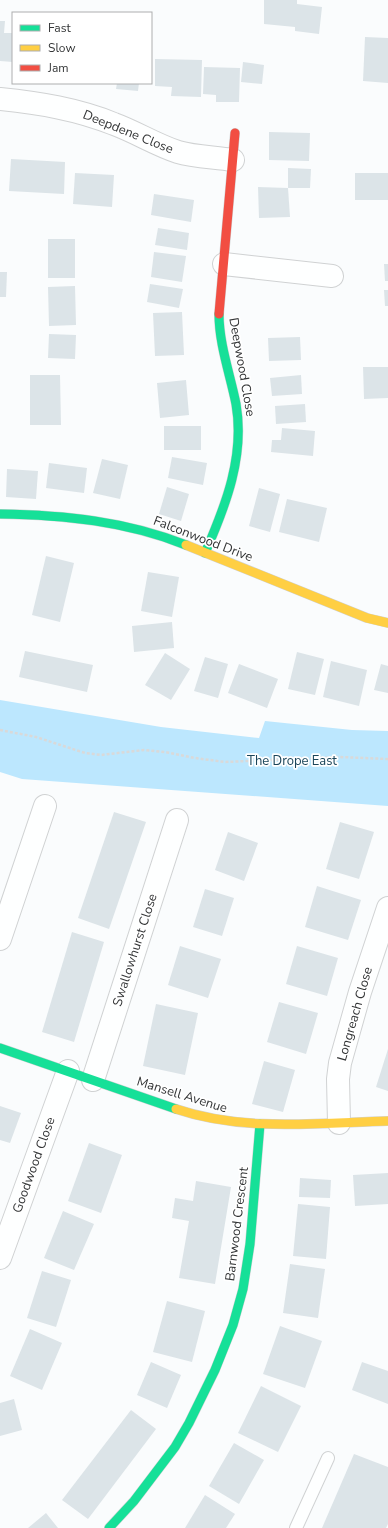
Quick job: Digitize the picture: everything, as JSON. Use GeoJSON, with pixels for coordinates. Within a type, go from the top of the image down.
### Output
{"type":"FeatureCollection","features":[{"type":"Feature","properties":{"kind":"street","name":"Deepdene Close"},"geometry":{"type":"LineString","coordinates":[[0,99],[40,103],[79,112],[114,124],[159,145],[180,152],[233,160]]}},
{"type":"Feature","properties":{"kind":"street","name":"Deepwood Close"},"geometry":{"type":"LineString","coordinates":[[205,553],[233,482],[239,441],[239,426],[236,406],[219,323],[235,133]]}},
{"type":"Feature","properties":{"kind":"street"},"geometry":{"type":"LineString","coordinates":[[224,264],[332,276]]}},
{"type":"Feature","properties":{"kind":"street","name":"Falconwood Drive"},"geometry":{"type":"LineString","coordinates":[[0,514],[36,514],[80,517],[142,529],[367,618],[388,623]]}},
{"type":"Feature","properties":{"kind":"street"},"geometry":{"type":"LineString","coordinates":[[0,939],[45,806]]}},
{"type":"Feature","properties":{"kind":"street","name":"Swallowhurst Close"},"geometry":{"type":"LineString","coordinates":[[93,1080],[177,820]]}},
{"type":"Feature","properties":{"kind":"street","name":"Longreach Close"},"geometry":{"type":"LineString","coordinates":[[339,1123],[338,1079],[340,1063],[360,992],[388,908]]}},
{"type":"Feature","properties":{"kind":"street","name":"Mansell Avenue"},"geometry":{"type":"LineString","coordinates":[[0,1048],[186,1112],[228,1122],[260,1124],[388,1121]]}},
{"type":"Feature","properties":{"kind":"street","name":"Goodwood Close"},"geometry":{"type":"LineString","coordinates":[[0,1258],[68,1072]]}},
{"type":"Feature","properties":{"kind":"street","name":"Barnwood Crescent"},"geometry":{"type":"LineString","coordinates":[[110,1528],[134,1501],[175,1448],[190,1423],[215,1370],[233,1326],[243,1289],[250,1244],[260,1124]]}},
{"type":"Feature","properties":{"kind":"lane"},"geometry":{"type":"LineString","coordinates":[[296,1528],[328,1458]]}},
{"type":"Feature","properties":{"kind":"path"},"geometry":{"type":"LineString","coordinates":[[0,730],[36,737],[85,753],[101,755],[144,750],[225,762],[340,757],[388,759]]}},
{"type":"Feature","properties":{"kind":"green space","name":"The Drope East"},"geometry":{"type":"Polygon","coordinates":[[[0,700],[161,727],[259,738],[265,721],[352,730],[388,731],[388,806],[22,779],[0,772],[0,700]]]}},
{"type":"Feature","properties":{"kind":"building"},"geometry":{"type":"Polygon","coordinates":[[[264,0],[297,0],[297,4],[322,7],[319,34],[295,31],[295,27],[264,24],[264,0]]]}},
{"type":"Feature","properties":{"kind":"building"},"geometry":{"type":"Polygon","coordinates":[[[0,21],[5,21],[4,33],[12,33],[12,62],[0,61],[0,21]]]}},
{"type":"Feature","properties":{"kind":"building"},"geometry":{"type":"Polygon","coordinates":[[[365,37],[388,38],[388,83],[363,81],[365,37]]]}},
{"type":"Feature","properties":{"kind":"building"},"geometry":{"type":"Polygon","coordinates":[[[155,59],[202,60],[201,97],[171,96],[172,87],[155,86],[155,59]]]}},
{"type":"Feature","properties":{"kind":"building"},"geometry":{"type":"Polygon","coordinates":[[[243,62],[264,65],[262,84],[241,82],[243,62]]]}},
{"type":"Feature","properties":{"kind":"building"},"geometry":{"type":"Polygon","coordinates":[[[204,67],[240,68],[239,102],[216,102],[216,95],[203,94],[204,67]]]}},
{"type":"Feature","properties":{"kind":"building"},"geometry":{"type":"Polygon","coordinates":[[[117,84],[139,84],[138,91],[116,89],[117,84]]]}},
{"type":"Feature","properties":{"kind":"building"},"geometry":{"type":"Polygon","coordinates":[[[269,132],[310,133],[309,161],[269,160],[269,132]]]}},
{"type":"Feature","properties":{"kind":"building"},"geometry":{"type":"Polygon","coordinates":[[[11,159],[65,162],[64,194],[9,191],[11,159]]]}},
{"type":"Feature","properties":{"kind":"building"},"geometry":{"type":"Polygon","coordinates":[[[288,168],[311,169],[310,188],[288,188],[288,168]]]}},
{"type":"Feature","properties":{"kind":"building"},"geometry":{"type":"Polygon","coordinates":[[[75,173],[114,175],[112,207],[73,204],[75,173]]]}},
{"type":"Feature","properties":{"kind":"building"},"geometry":{"type":"Polygon","coordinates":[[[355,173],[388,173],[388,200],[355,200],[355,173]]]}},
{"type":"Feature","properties":{"kind":"building"},"geometry":{"type":"Polygon","coordinates":[[[258,187],[288,188],[290,217],[259,218],[258,187]]]}},
{"type":"Feature","properties":{"kind":"building"},"geometry":{"type":"Polygon","coordinates":[[[154,194],[194,200],[191,222],[151,215],[154,194]]]}},
{"type":"Feature","properties":{"kind":"building"},"geometry":{"type":"Polygon","coordinates":[[[158,228],[189,233],[187,250],[155,245],[158,228]]]}},
{"type":"Feature","properties":{"kind":"building"},"geometry":{"type":"Polygon","coordinates":[[[48,239],[75,239],[75,278],[48,278],[48,239]]]}},
{"type":"Feature","properties":{"kind":"building"},"geometry":{"type":"Polygon","coordinates":[[[154,252],[186,256],[182,282],[151,277],[154,252]]]}},
{"type":"Feature","properties":{"kind":"building"},"geometry":{"type":"Polygon","coordinates":[[[384,264],[388,264],[388,281],[385,281],[384,264]]]}},
{"type":"Feature","properties":{"kind":"building"},"geometry":{"type":"Polygon","coordinates":[[[0,272],[7,272],[6,297],[0,297],[0,272]]]}},
{"type":"Feature","properties":{"kind":"building"},"geometry":{"type":"Polygon","coordinates":[[[150,284],[183,289],[179,308],[147,302],[150,284]]]}},
{"type":"Feature","properties":{"kind":"building"},"geometry":{"type":"Polygon","coordinates":[[[75,286],[76,325],[49,326],[48,287],[75,286]]]}},
{"type":"Feature","properties":{"kind":"building"},"geometry":{"type":"Polygon","coordinates":[[[384,290],[388,290],[388,306],[385,306],[384,290]]]}},
{"type":"Feature","properties":{"kind":"building"},"geometry":{"type":"Polygon","coordinates":[[[182,312],[184,355],[155,356],[153,313],[182,312]]]}},
{"type":"Feature","properties":{"kind":"building"},"geometry":{"type":"Polygon","coordinates":[[[49,334],[76,335],[75,359],[48,358],[49,334]]]}},
{"type":"Feature","properties":{"kind":"building"},"geometry":{"type":"Polygon","coordinates":[[[300,337],[301,360],[269,361],[268,338],[300,337]]]}},
{"type":"Feature","properties":{"kind":"building"},"geometry":{"type":"Polygon","coordinates":[[[363,367],[388,367],[388,398],[364,399],[363,367]]]}},
{"type":"Feature","properties":{"kind":"building"},"geometry":{"type":"Polygon","coordinates":[[[30,375],[60,375],[61,425],[30,425],[30,375]]]}},
{"type":"Feature","properties":{"kind":"building"},"geometry":{"type":"Polygon","coordinates":[[[301,375],[302,394],[272,396],[270,378],[301,375]]]}},
{"type":"Feature","properties":{"kind":"building"},"geometry":{"type":"Polygon","coordinates":[[[186,380],[189,415],[160,418],[157,383],[186,380]]]}},
{"type":"Feature","properties":{"kind":"building"},"geometry":{"type":"Polygon","coordinates":[[[305,404],[306,422],[276,424],[275,406],[305,404]]]}},
{"type":"Feature","properties":{"kind":"building"},"geometry":{"type":"Polygon","coordinates":[[[164,426],[201,426],[201,450],[164,450],[164,426]]]}},
{"type":"Feature","properties":{"kind":"building"},"geometry":{"type":"Polygon","coordinates":[[[282,428],[315,431],[313,456],[271,452],[272,440],[281,440],[282,428]]]}},
{"type":"Feature","properties":{"kind":"building"},"geometry":{"type":"Polygon","coordinates":[[[172,457],[207,463],[203,485],[168,478],[172,457]]]}},
{"type":"Feature","properties":{"kind":"building"},"geometry":{"type":"Polygon","coordinates":[[[102,459],[128,465],[120,499],[93,493],[102,459]]]}},
{"type":"Feature","properties":{"kind":"building"},"geometry":{"type":"Polygon","coordinates":[[[49,463],[87,468],[84,493],[46,488],[49,463]]]}},
{"type":"Feature","properties":{"kind":"building"},"geometry":{"type":"Polygon","coordinates":[[[7,469],[38,471],[36,499],[6,497],[7,469]]]}},
{"type":"Feature","properties":{"kind":"building"},"geometry":{"type":"Polygon","coordinates":[[[167,487],[189,494],[181,521],[159,514],[167,487]]]}},
{"type":"Feature","properties":{"kind":"building"},"geometry":{"type":"Polygon","coordinates":[[[259,488],[280,494],[270,532],[249,526],[259,488]]]}},
{"type":"Feature","properties":{"kind":"building"},"geometry":{"type":"Polygon","coordinates":[[[287,499],[327,508],[319,542],[279,532],[287,499]]]}},
{"type":"Feature","properties":{"kind":"building"},"geometry":{"type":"Polygon","coordinates":[[[46,556],[74,563],[60,622],[32,615],[46,556]]]}},
{"type":"Feature","properties":{"kind":"building"},"geometry":{"type":"Polygon","coordinates":[[[148,572],[179,577],[172,617],[141,611],[148,572]]]}},
{"type":"Feature","properties":{"kind":"building"},"geometry":{"type":"Polygon","coordinates":[[[172,622],[174,648],[134,652],[132,626],[172,622]]]}},
{"type":"Feature","properties":{"kind":"building"},"geometry":{"type":"Polygon","coordinates":[[[25,651],[93,665],[87,692],[19,677],[25,651]]]}},
{"type":"Feature","properties":{"kind":"building"},"geometry":{"type":"Polygon","coordinates":[[[297,652],[324,659],[315,695],[288,689],[297,652]]]}},
{"type":"Feature","properties":{"kind":"building"},"geometry":{"type":"Polygon","coordinates":[[[165,653],[190,669],[171,700],[145,685],[165,653]]]}},
{"type":"Feature","properties":{"kind":"building"},"geometry":{"type":"Polygon","coordinates":[[[205,657],[228,664],[218,698],[194,691],[205,657]]]}},
{"type":"Feature","properties":{"kind":"building"},"geometry":{"type":"Polygon","coordinates":[[[331,661],[367,670],[359,706],[323,697],[331,661]]]}},
{"type":"Feature","properties":{"kind":"building"},"geometry":{"type":"Polygon","coordinates":[[[239,664],[278,679],[267,708],[228,693],[239,664]]]}},
{"type":"Feature","properties":{"kind":"building"},"geometry":{"type":"Polygon","coordinates":[[[381,664],[388,666],[388,693],[374,690],[381,664]]]}},
{"type":"Feature","properties":{"kind":"building"},"geometry":{"type":"Polygon","coordinates":[[[114,812],[146,822],[109,929],[78,918],[114,812]]]}},
{"type":"Feature","properties":{"kind":"building"},"geometry":{"type":"Polygon","coordinates":[[[340,822],[374,832],[359,879],[326,869],[340,822]]]}},
{"type":"Feature","properties":{"kind":"building"},"geometry":{"type":"Polygon","coordinates":[[[228,832],[258,843],[244,881],[215,870],[228,832]]]}},
{"type":"Feature","properties":{"kind":"building"},"geometry":{"type":"Polygon","coordinates":[[[317,886],[361,900],[348,940],[305,927],[317,886]]]}},
{"type":"Feature","properties":{"kind":"building"},"geometry":{"type":"Polygon","coordinates":[[[205,889],[234,898],[222,936],[193,927],[205,889]]]}},
{"type":"Feature","properties":{"kind":"building"},"geometry":{"type":"Polygon","coordinates":[[[72,932],[104,942],[74,1042],[42,1032],[72,932]]]}},
{"type":"Feature","properties":{"kind":"building"},"geometry":{"type":"Polygon","coordinates":[[[180,946],[221,959],[208,998],[168,985],[180,946]]]}},
{"type":"Feature","properties":{"kind":"building"},"geometry":{"type":"Polygon","coordinates":[[[297,946],[338,958],[327,996],[286,984],[297,946]]]}},
{"type":"Feature","properties":{"kind":"building"},"geometry":{"type":"Polygon","coordinates":[[[279,1002],[318,1013],[306,1054],[267,1042],[279,1002]]]}},
{"type":"Feature","properties":{"kind":"building"},"geometry":{"type":"Polygon","coordinates":[[[156,1004],[198,1013],[185,1075],[143,1066],[156,1004]]]}},
{"type":"Feature","properties":{"kind":"building"},"geometry":{"type":"Polygon","coordinates":[[[388,1049],[388,1091],[376,1087],[388,1049]]]}},
{"type":"Feature","properties":{"kind":"building"},"geometry":{"type":"Polygon","coordinates":[[[264,1061],[295,1070],[283,1112],[252,1104],[264,1061]]]}},
{"type":"Feature","properties":{"kind":"building"},"geometry":{"type":"Polygon","coordinates":[[[0,1106],[21,1113],[10,1143],[0,1140],[0,1106]]]}},
{"type":"Feature","properties":{"kind":"building"},"geometry":{"type":"Polygon","coordinates":[[[89,1143],[122,1155],[101,1213],[68,1201],[89,1143]]]}},
{"type":"Feature","properties":{"kind":"building"},"geometry":{"type":"Polygon","coordinates":[[[388,1173],[388,1204],[355,1206],[353,1175],[388,1173]]]}},
{"type":"Feature","properties":{"kind":"building"},"geometry":{"type":"Polygon","coordinates":[[[300,1178],[331,1180],[330,1198],[299,1197],[300,1178]]]}},
{"type":"Feature","properties":{"kind":"building"},"geometry":{"type":"Polygon","coordinates":[[[196,1181],[231,1187],[215,1284],[179,1278],[189,1221],[172,1218],[175,1198],[193,1201],[196,1181]]]}},
{"type":"Feature","properties":{"kind":"building"},"geometry":{"type":"Polygon","coordinates":[[[298,1204],[330,1207],[326,1259],[293,1256],[298,1204]]]}},
{"type":"Feature","properties":{"kind":"building"},"geometry":{"type":"Polygon","coordinates":[[[63,1211],[94,1224],[74,1270],[44,1258],[63,1211]]]}},
{"type":"Feature","properties":{"kind":"building"},"geometry":{"type":"Polygon","coordinates":[[[290,1264],[325,1269],[318,1318],[283,1313],[290,1264]]]}},
{"type":"Feature","properties":{"kind":"building"},"geometry":{"type":"Polygon","coordinates":[[[42,1271],[71,1280],[56,1327],[27,1318],[42,1271]]]}},
{"type":"Feature","properties":{"kind":"building"},"geometry":{"type":"Polygon","coordinates":[[[167,1301],[205,1311],[192,1362],[153,1352],[167,1301]]]}},
{"type":"Feature","properties":{"kind":"building"},"geometry":{"type":"Polygon","coordinates":[[[280,1326],[322,1341],[305,1388],[263,1374],[280,1326]]]}},
{"type":"Feature","properties":{"kind":"building"},"geometry":{"type":"Polygon","coordinates":[[[30,1329],[62,1343],[42,1390],[10,1376],[30,1329]]]}},
{"type":"Feature","properties":{"kind":"building"},"geometry":{"type":"Polygon","coordinates":[[[151,1362],[181,1375],[167,1408],[137,1395],[151,1362]]]}},
{"type":"Feature","properties":{"kind":"building"},"geometry":{"type":"Polygon","coordinates":[[[362,1362],[388,1371],[388,1404],[352,1390],[362,1362]]]}},
{"type":"Feature","properties":{"kind":"building"},"geometry":{"type":"Polygon","coordinates":[[[261,1386],[301,1406],[278,1452],[238,1433],[261,1386]]]}},
{"type":"Feature","properties":{"kind":"building"},"geometry":{"type":"Polygon","coordinates":[[[14,1399],[22,1430],[0,1436],[0,1403],[14,1399]]]}},
{"type":"Feature","properties":{"kind":"building"},"geometry":{"type":"Polygon","coordinates":[[[131,1410],[156,1429],[88,1519],[62,1500],[131,1410]]]}},
{"type":"Feature","properties":{"kind":"building"},"geometry":{"type":"Polygon","coordinates":[[[234,1443],[264,1460],[239,1504],[209,1486],[234,1443]]]}},
{"type":"Feature","properties":{"kind":"building"},"geometry":{"type":"Polygon","coordinates":[[[354,1454],[388,1467],[388,1524],[386,1528],[322,1528],[354,1454]]]}},
{"type":"Feature","properties":{"kind":"building"},"geometry":{"type":"Polygon","coordinates":[[[205,1495],[235,1514],[226,1528],[185,1528],[205,1495]]]}},
{"type":"Feature","properties":{"kind":"building"},"geometry":{"type":"Polygon","coordinates":[[[46,1513],[58,1528],[28,1528],[46,1513]]]}},
{"type":"Feature","properties":{"kind":"traffic: fast"},"geometry":{"type":"LineString","coordinates":[[205,553],[220,517],[232,480],[238,442],[236,404],[223,348],[219,325],[219,314]]}},
{"type":"Feature","properties":{"kind":"traffic: fast"},"geometry":{"type":"LineString","coordinates":[[0,514],[48,516],[94,521],[141,530],[186,545]]}},
{"type":"Feature","properties":{"kind":"traffic: fast"},"geometry":{"type":"LineString","coordinates":[[0,1048],[176,1109]]}},
{"type":"Feature","properties":{"kind":"traffic: fast"},"geometry":{"type":"LineString","coordinates":[[109,1528],[134,1501],[175,1447],[189,1423],[215,1370],[233,1325],[243,1289],[250,1244],[260,1124]]}},
{"type":"Feature","properties":{"kind":"traffic: slow"},"geometry":{"type":"LineString","coordinates":[[186,545],[367,618],[388,623]]}},
{"type":"Feature","properties":{"kind":"traffic: slow"},"geometry":{"type":"LineString","coordinates":[[176,1109],[228,1121],[255,1123],[308,1124],[388,1121]]}},
{"type":"Feature","properties":{"kind":"traffic: jam"},"geometry":{"type":"LineString","coordinates":[[219,314],[235,133]]}}]}
